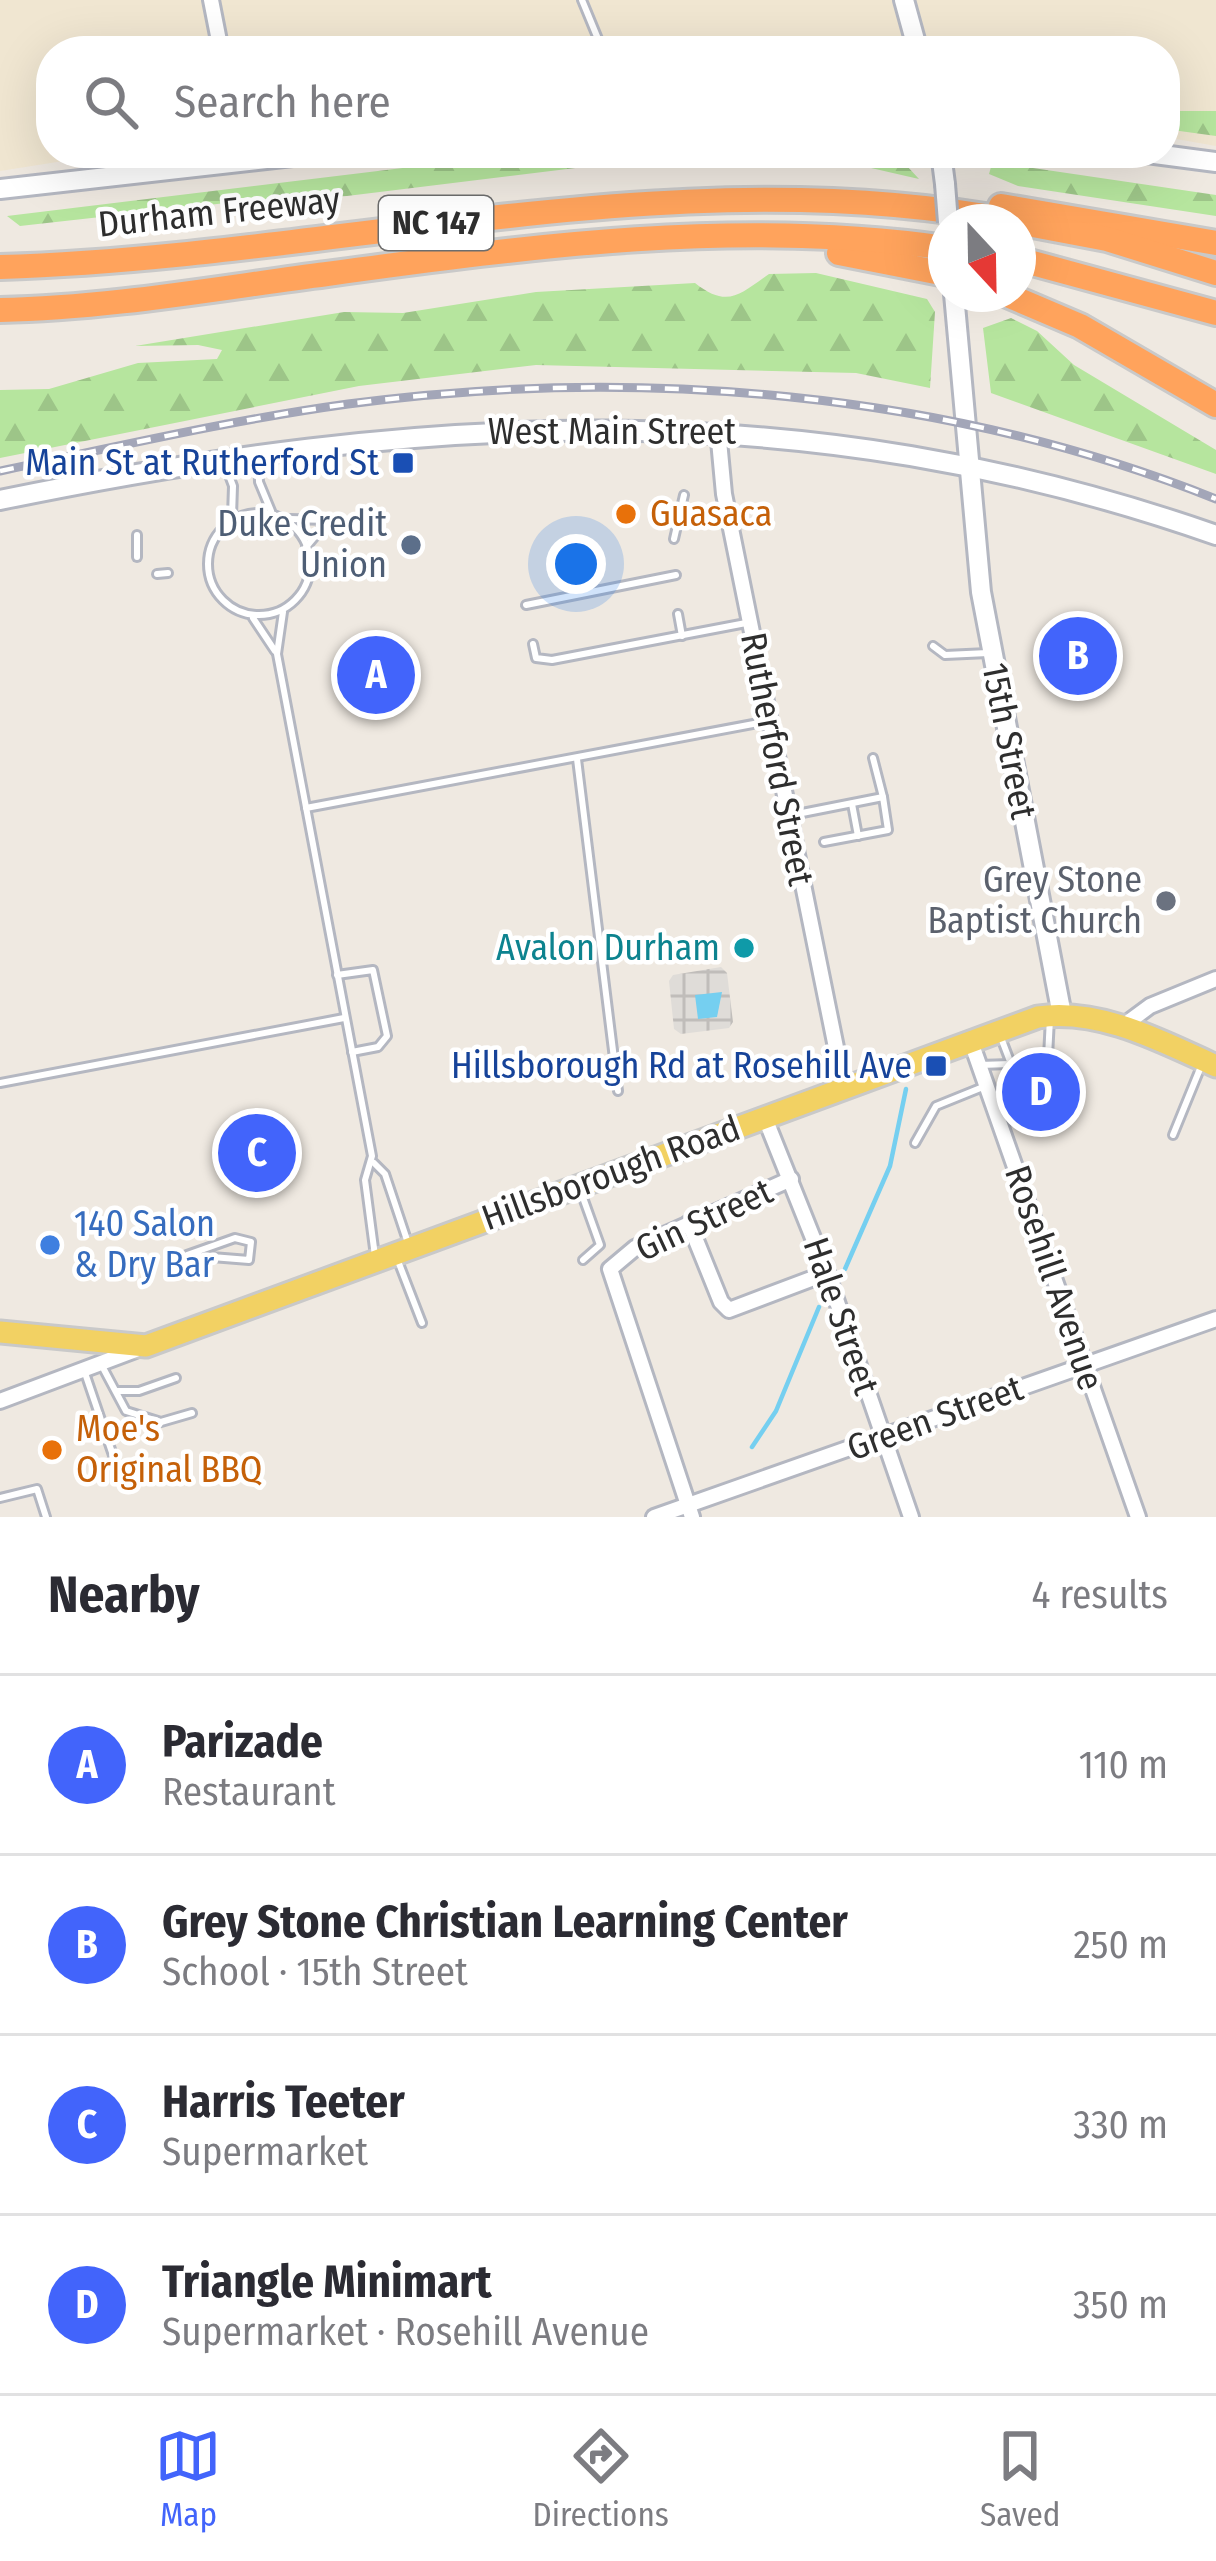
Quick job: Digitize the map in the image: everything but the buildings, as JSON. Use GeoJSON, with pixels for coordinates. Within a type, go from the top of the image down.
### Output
{"type":"FeatureCollection","features":[{"type":"Feature","properties":{"kind":"highway","name":"Durham Freeway"},"geometry":{"type":"LineString","coordinates":[[0,267],[136,258],[647,200],[873,202],[928,210]]}},
{"type":"Feature","properties":{"kind":"highway"},"geometry":{"type":"LineString","coordinates":[[873,202],[957,200],[1216,243]]}},
{"type":"Feature","properties":{"kind":"highway","name":"Durham Freeway"},"geometry":{"type":"LineString","coordinates":[[1036,225],[1107,239],[1216,273]]}},
{"type":"Feature","properties":{"kind":"highway","name":"Durham Freeway"},"geometry":{"type":"LineString","coordinates":[[0,310],[91,307],[409,263],[657,238],[772,235],[928,247]]}},
{"type":"Feature","properties":{"kind":"highway"},"geometry":{"type":"LineString","coordinates":[[657,238],[828,251],[928,270]]}},
{"type":"Feature","properties":{"kind":"highway"},"geometry":{"type":"LineString","coordinates":[[1036,264],[1216,313]]}},
{"type":"Feature","properties":{"kind":"highway"},"geometry":{"type":"LineString","coordinates":[[1036,307],[1080,326],[1216,404]]}},
{"type":"Feature","properties":{"kind":"main road"},"geometry":{"type":"LineString","coordinates":[[904,0],[914,36]]}},
{"type":"Feature","properties":{"kind":"main road"},"geometry":{"type":"LineString","coordinates":[[1180,157],[1216,162]]}},
{"type":"Feature","properties":{"kind":"main road"},"geometry":{"type":"LineString","coordinates":[[0,189],[159,168]]}},
{"type":"Feature","properties":{"kind":"main road"},"geometry":{"type":"LineString","coordinates":[[943,168],[947,204]]}},
{"type":"Feature","properties":{"kind":"main road","name":"15th Street"},"geometry":{"type":"LineString","coordinates":[[956,312],[968,465],[992,652],[1056,1015]]}},
{"type":"Feature","properties":{"kind":"main road","name":"West Main Street"},"geometry":{"type":"LineString","coordinates":[[0,500],[258,454],[474,431],[633,426],[718,430],[968,465],[1077,490],[1216,535]]}},
{"type":"Feature","properties":{"kind":"main road","name":"Hillsborough Road"},"geometry":{"type":"LineString","coordinates":[[0,1332],[146,1346],[998,1029],[1056,1015],[1123,1027],[1210,1063]]}},
{"type":"Feature","properties":{"kind":"street"},"geometry":{"type":"LineString","coordinates":[[211,0],[218,36]]}},
{"type":"Feature","properties":{"kind":"street","name":"Rutherford Street"},"geometry":{"type":"LineString","coordinates":[[718,430],[719,461],[750,623],[844,1087]]}},
{"type":"Feature","properties":{"kind":"street"},"geometry":{"type":"LineString","coordinates":[[1123,1027],[1150,1006],[1216,979]]}},
{"type":"Feature","properties":{"kind":"street","name":"Rosehill Avenue"},"geometry":{"type":"LineString","coordinates":[[970,1040],[1138,1517]]}},
{"type":"Feature","properties":{"kind":"street","name":"Hale Street"},"geometry":{"type":"LineString","coordinates":[[765,1118],[827,1273],[911,1517]]}},
{"type":"Feature","properties":{"kind":"street","name":"Gin Street"},"geometry":{"type":"LineString","coordinates":[[690,1511],[610,1280],[617,1261],[689,1223],[791,1180]]}},
{"type":"Feature","properties":{"kind":"street"},"geometry":{"type":"LineString","coordinates":[[689,1223],[721,1302],[729,1310],[827,1273]]}},
{"type":"Feature","properties":{"kind":"street","name":"Green Street"},"geometry":{"type":"LineString","coordinates":[[654,1517],[690,1511],[1216,1319]]}},
{"type":"Feature","properties":{"kind":"street"},"geometry":{"type":"LineString","coordinates":[[0,1401],[146,1346]]}},
{"type":"Feature","properties":{"kind":"lane"},"geometry":{"type":"LineString","coordinates":[[582,0],[597,36]]}},
{"type":"Feature","properties":{"kind":"lane"},"geometry":{"type":"LineString","coordinates":[[258,454],[259,482],[271,511]]}},
{"type":"Feature","properties":{"kind":"lane"},"geometry":{"type":"LineString","coordinates":[[223,459],[233,486],[232,517]]}},
{"type":"Feature","properties":{"kind":"lane"},"geometry":{"type":"LineString","coordinates":[[674,539],[684,495]]}},
{"type":"Feature","properties":{"kind":"lane"},"geometry":{"type":"LineString","coordinates":[[277,654],[253,618],[230,607],[211,572],[216,534],[232,517],[271,511],[289,519],[328,520],[306,547],[303,587],[284,612],[277,654],[372,1162],[365,1180],[422,1323]]}},
{"type":"Feature","properties":{"kind":"lane"},"geometry":{"type":"LineString","coordinates":[[289,519],[306,547]]}},
{"type":"Feature","properties":{"kind":"lane"},"geometry":{"type":"LineString","coordinates":[[136,557],[137,535]]}},
{"type":"Feature","properties":{"kind":"lane"},"geometry":{"type":"LineString","coordinates":[[157,574],[168,573]]}},
{"type":"Feature","properties":{"kind":"lane"},"geometry":{"type":"LineString","coordinates":[[526,604],[676,575]]}},
{"type":"Feature","properties":{"kind":"lane"},"geometry":{"type":"LineString","coordinates":[[253,618],[284,612]]}},
{"type":"Feature","properties":{"kind":"lane"},"geometry":{"type":"LineString","coordinates":[[678,614],[682,635]]}},
{"type":"Feature","properties":{"kind":"lane"},"geometry":{"type":"LineString","coordinates":[[533,644],[536,658],[552,660],[750,623]]}},
{"type":"Feature","properties":{"kind":"lane"},"geometry":{"type":"LineString","coordinates":[[933,646],[946,655],[992,652]]}},
{"type":"Feature","properties":{"kind":"lane"},"geometry":{"type":"LineString","coordinates":[[306,808],[770,721]]}},
{"type":"Feature","properties":{"kind":"lane"},"geometry":{"type":"LineString","coordinates":[[824,842],[888,830],[873,758]]}},
{"type":"Feature","properties":{"kind":"lane"},"geometry":{"type":"LineString","coordinates":[[577,759],[618,1091]]}},
{"type":"Feature","properties":{"kind":"lane"},"geometry":{"type":"LineString","coordinates":[[789,815],[883,797]]}},
{"type":"Feature","properties":{"kind":"lane"},"geometry":{"type":"LineString","coordinates":[[852,804],[858,836]]}},
{"type":"Feature","properties":{"kind":"lane"},"geometry":{"type":"LineString","coordinates":[[338,975],[373,970],[387,1036],[378,1047],[352,1052]]}},
{"type":"Feature","properties":{"kind":"lane"},"geometry":{"type":"LineString","coordinates":[[980,1065],[1048,1057],[1056,1015]]}},
{"type":"Feature","properties":{"kind":"lane"},"geometry":{"type":"LineString","coordinates":[[0,1083],[345,1018]]}},
{"type":"Feature","properties":{"kind":"lane"},"geometry":{"type":"LineString","coordinates":[[998,1029],[1011,1064]]}},
{"type":"Feature","properties":{"kind":"lane"},"geometry":{"type":"LineString","coordinates":[[1173,1136],[1210,1063]]}},
{"type":"Feature","properties":{"kind":"lane"},"geometry":{"type":"LineString","coordinates":[[915,1143],[936,1106],[987,1085]]}},
{"type":"Feature","properties":{"kind":"lane"},"geometry":{"type":"LineString","coordinates":[[372,1162],[385,1174],[393,1252]]}},
{"type":"Feature","properties":{"kind":"lane"},"geometry":{"type":"LineString","coordinates":[[578,1183],[600,1245],[583,1260]]}},
{"type":"Feature","properties":{"kind":"lane"},"geometry":{"type":"LineString","coordinates":[[235,1238],[246,1238],[254,1248],[243,1263],[187,1255],[235,1238]]}},
{"type":"Feature","properties":{"kind":"lane"},"geometry":{"type":"LineString","coordinates":[[100,1363],[126,1412],[161,1422],[192,1413]]}},
{"type":"Feature","properties":{"kind":"lane"},"geometry":{"type":"LineString","coordinates":[[84,1370],[119,1473]]}},
{"type":"Feature","properties":{"kind":"lane"},"geometry":{"type":"LineString","coordinates":[[114,1391],[139,1391],[176,1378]]}},
{"type":"Feature","properties":{"kind":"lane"},"geometry":{"type":"LineString","coordinates":[[0,1498],[37,1489],[46,1517]]}},
{"type":"Feature","properties":{"kind":"shaded area"},"geometry":{"type":"Polygon","coordinates":[[[0,0],[1216,0],[1216,146],[1180,140],[1180,36],[36,36],[36,165],[0,171],[0,0]]]}},
{"type":"Feature","properties":{"kind":"shaded area"},"geometry":{"type":"Polygon","coordinates":[[[721,967],[727,973],[733,1022],[729,1028],[681,1034],[674,1029],[669,981],[673,975],[721,967]]]}},
{"type":"Feature","properties":{"kind":"green space"},"geometry":{"type":"Polygon","coordinates":[[[1180,111],[1216,111],[1216,136],[1180,131],[1180,111]]]}},
{"type":"Feature","properties":{"kind":"green space"},"geometry":{"type":"Polygon","coordinates":[[[403,168],[575,168],[347,196],[235,202],[20,226],[7,216],[403,168]]]}},
{"type":"Feature","properties":{"kind":"green space"},"geometry":{"type":"Polygon","coordinates":[[[871,168],[909,168],[919,179],[871,168]]]}},
{"type":"Feature","properties":{"kind":"green space"},"geometry":{"type":"Polygon","coordinates":[[[991,168],[1032,168],[1216,195],[1216,216],[1018,186],[989,174],[991,168]]]}},
{"type":"Feature","properties":{"kind":"green space"},"geometry":{"type":"Polygon","coordinates":[[[816,273],[927,299],[928,312],[935,312],[930,388],[856,373],[536,365],[359,386],[0,458],[0,390],[49,389],[138,363],[217,359],[222,350],[198,345],[135,346],[344,312],[403,313],[536,292],[695,283],[725,297],[769,274],[816,273]]]}},
{"type":"Feature","properties":{"kind":"green space"},"geometry":{"type":"Polygon","coordinates":[[[1011,318],[1037,331],[1074,365],[1216,450],[1216,474],[991,393],[983,328],[1011,318]]]}},
{"type":"Feature","properties":{"kind":"water"},"geometry":{"type":"Polygon","coordinates":[[[722,992],[717,1017],[698,1019],[695,995],[722,992]]]}},
{"type":"Feature","properties":{"kind":"waterway"},"geometry":{"type":"LineString","coordinates":[[845,1269],[890,1166],[906,1089]]}},
{"type":"Feature","properties":{"kind":"waterway"},"geometry":{"type":"LineString","coordinates":[[752,1447],[776,1411],[819,1307]]}},
{"type":"Feature","properties":{"kind":"railway"},"geometry":{"type":"LineString","coordinates":[[0,471],[348,404],[457,393],[678,389],[898,411],[1007,433],[1113,462],[1216,499]]}},
{"type":"Feature","properties":{"kind":"place","name":"Main St at Rutherford St"},"geometry":{"type":"Point","coordinates":[403,463]}},
{"type":"Feature","properties":{"kind":"place","name":"Guasaca"},"geometry":{"type":"Point","coordinates":[626,514]}},
{"type":"Feature","properties":{"kind":"place","name":"Duke Credit Union"},"geometry":{"type":"Point","coordinates":[411,545]}},
{"type":"Feature","properties":{"kind":"place","name":"Grey Stone Christian Learning Center"},"geometry":{"type":"Point","coordinates":[1078,656]}},
{"type":"Feature","properties":{"kind":"place","name":"Parizade"},"geometry":{"type":"Point","coordinates":[376,675]}},
{"type":"Feature","properties":{"kind":"place","name":"Grey Stone Baptist Church"},"geometry":{"type":"Point","coordinates":[1166,901]}},
{"type":"Feature","properties":{"kind":"place","name":"Avalon Durham"},"geometry":{"type":"Point","coordinates":[744,948]}},
{"type":"Feature","properties":{"kind":"place","name":"Hillsborough Rd at Rosehill Ave"},"geometry":{"type":"Point","coordinates":[936,1066]}},
{"type":"Feature","properties":{"kind":"place","name":"Triangle Minimart"},"geometry":{"type":"Point","coordinates":[1041,1092]}},
{"type":"Feature","properties":{"kind":"place","name":"Harris Teeter"},"geometry":{"type":"Point","coordinates":[257,1153]}},
{"type":"Feature","properties":{"kind":"place","name":"140 Salon & Dry Bar"},"geometry":{"type":"Point","coordinates":[50,1245]}},
{"type":"Feature","properties":{"kind":"place","name":"Moe's Original BBQ"},"geometry":{"type":"Point","coordinates":[52,1450]}}]}
